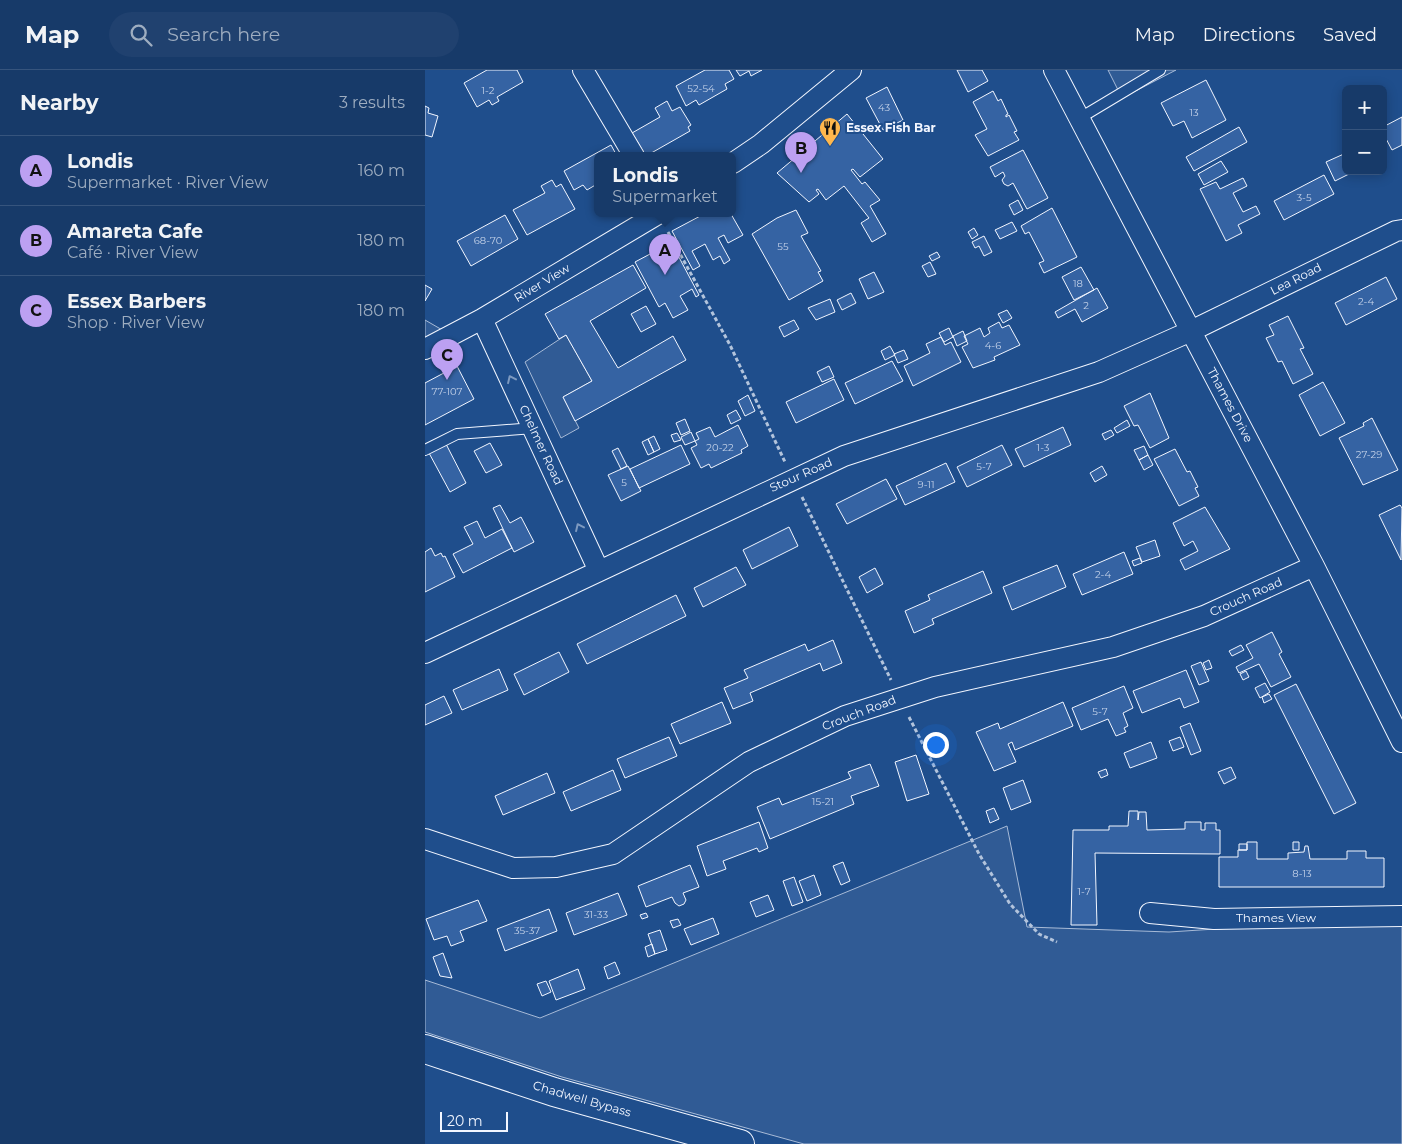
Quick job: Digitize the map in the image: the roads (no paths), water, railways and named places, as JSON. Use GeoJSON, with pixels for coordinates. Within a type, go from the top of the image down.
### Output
{"type":"FeatureCollection","features":[{"type":"Feature","properties":{"kind":"main road","name":"Chadwell Bypass"},"geometry":{"type":"LineString","coordinates":[[425,1049],[554,1092],[740,1144]]}},
{"type":"Feature","properties":{"kind":"street"},"geometry":{"type":"LineString","coordinates":[[583,70],[632,152]]}},
{"type":"Feature","properties":{"kind":"street"},"geometry":{"type":"LineString","coordinates":[[736,161],[761,144],[851,70]]}},
{"type":"Feature","properties":{"kind":"street","name":"Thames Drive"},"geometry":{"type":"LineString","coordinates":[[1054,70],[1400,734]]}},
{"type":"Feature","properties":{"kind":"street","name":"River View"},"geometry":{"type":"LineString","coordinates":[[425,349],[483,319],[653,217]]}},
{"type":"Feature","properties":{"kind":"street","name":"Lea Road"},"geometry":{"type":"LineString","coordinates":[[1191,331],[1344,255],[1402,230]]}},
{"type":"Feature","properties":{"kind":"street","name":"Chelmer Road"},"geometry":{"type":"LineString","coordinates":[[483,319],[599,571]]}},
{"type":"Feature","properties":{"kind":"street","name":"Stour Road"},"geometry":{"type":"LineString","coordinates":[[425,653],[793,478],[844,456],[1099,372],[1191,331]]}},
{"type":"Feature","properties":{"kind":"street","name":"Crouch Road"},"geometry":{"type":"LineString","coordinates":[[425,839],[513,868],[556,867],[613,854],[749,762],[845,716],[899,697],[1012,668],[1113,647],[1204,616],[1314,566]]}},
{"type":"Feature","properties":{"kind":"street","name":"Thames View"},"geometry":{"type":"LineString","coordinates":[[1150,913],[1214,919],[1402,916]]}},
{"type":"Feature","properties":{"kind":"lane"},"geometry":{"type":"LineString","coordinates":[[1080,118],[1160,70]]}},
{"type":"Feature","properties":{"kind":"lane"},"geometry":{"type":"LineString","coordinates":[[425,450],[457,434],[533,428]]}},
{"type":"Feature","properties":{"kind":"place","name":"Essex Fish Bar"},"geometry":{"type":"Point","coordinates":[830,147]}},
{"type":"Feature","properties":{"kind":"place","name":"Amareta Cafe"},"geometry":{"type":"Point","coordinates":[801,173]}},
{"type":"Feature","properties":{"kind":"place","name":"Londis"},"geometry":{"type":"Point","coordinates":[665,275]}},
{"type":"Feature","properties":{"kind":"place","name":"Essex Barbers"},"geometry":{"type":"Point","coordinates":[447,380]}}]}
